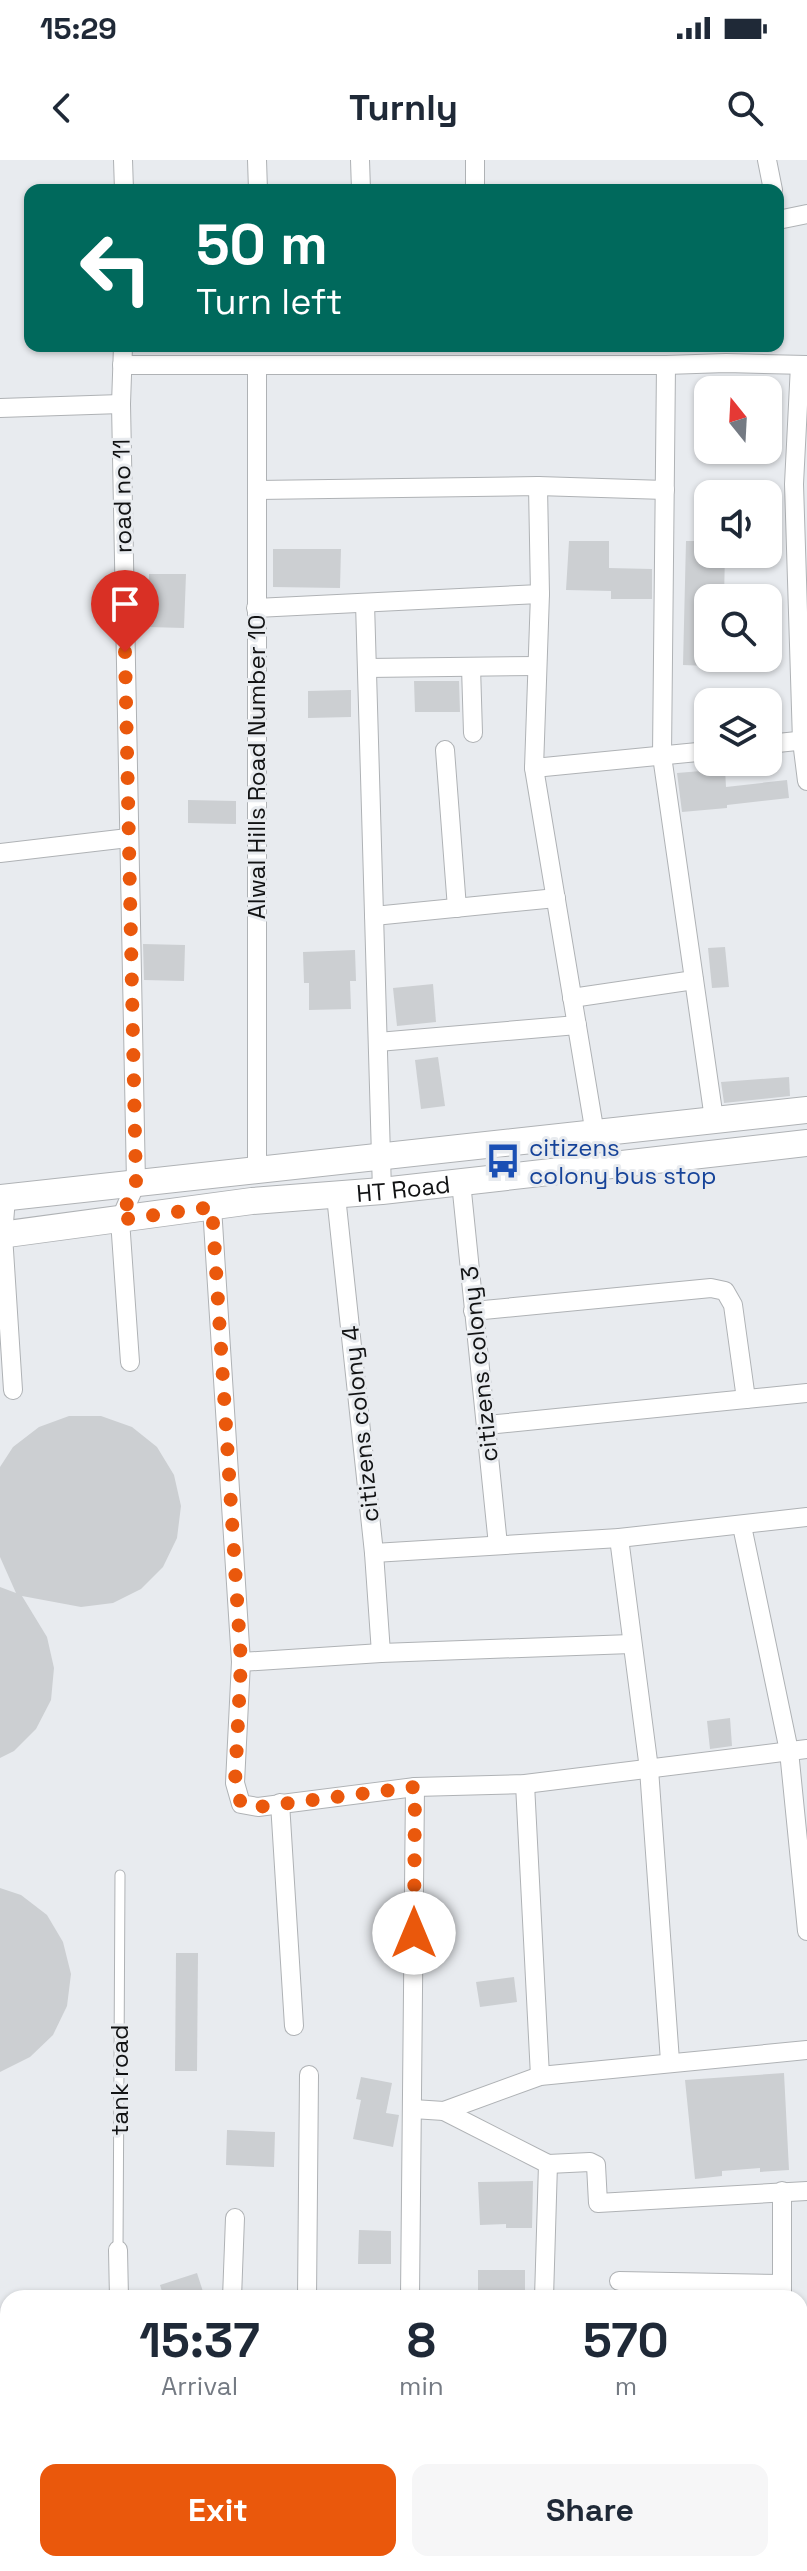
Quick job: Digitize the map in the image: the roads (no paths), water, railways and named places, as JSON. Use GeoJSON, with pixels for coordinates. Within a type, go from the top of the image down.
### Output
{"type":"FeatureCollection","features":[{"type":"Feature","properties":{"kind":"street"},"geometry":{"type":"LineString","coordinates":[[123,160],[124,184]]}},
{"type":"Feature","properties":{"kind":"street"},"geometry":{"type":"LineString","coordinates":[[257,160],[258,184]]}},
{"type":"Feature","properties":{"kind":"street"},"geometry":{"type":"LineString","coordinates":[[360,160],[361,184]]}},
{"type":"Feature","properties":{"kind":"street"},"geometry":{"type":"LineString","coordinates":[[475,160],[475,184]]}},
{"type":"Feature","properties":{"kind":"street"},"geometry":{"type":"LineString","coordinates":[[767,160],[772,184]]}},
{"type":"Feature","properties":{"kind":"street"},"geometry":{"type":"LineString","coordinates":[[784,216],[807,214]]}},
{"type":"Feature","properties":{"kind":"street"},"geometry":{"type":"LineString","coordinates":[[474,352],[474,365]]}},
{"type":"Feature","properties":{"kind":"street"},"geometry":{"type":"LineString","coordinates":[[122,355],[257,365],[363,356],[474,365],[666,365],[723,355],[803,365],[800,484],[807,781]]}},
{"type":"Feature","properties":{"kind":"street","name":"road no 11"},"geometry":{"type":"LineString","coordinates":[[122,355],[136,1183],[120,1220],[130,1362]]}},
{"type":"Feature","properties":{"kind":"street","name":"Alwal Hills Road Number 10"},"geometry":{"type":"LineString","coordinates":[[257,365],[257,1170]]}},
{"type":"Feature","properties":{"kind":"street"},"geometry":{"type":"LineString","coordinates":[[666,365],[662,756],[714,1119]]}},
{"type":"Feature","properties":{"kind":"street"},"geometry":{"type":"LineString","coordinates":[[0,408],[121,404]]}},
{"type":"Feature","properties":{"kind":"street"},"geometry":{"type":"LineString","coordinates":[[257,490],[538,486],[665,490]]}},
{"type":"Feature","properties":{"kind":"street"},"geometry":{"type":"LineString","coordinates":[[538,486],[540,594],[534,768],[595,1134]]}},
{"type":"Feature","properties":{"kind":"street"},"geometry":{"type":"LineString","coordinates":[[256,608],[540,594]]}},
{"type":"Feature","properties":{"kind":"street"},"geometry":{"type":"LineString","coordinates":[[365,603],[382,1191]]}},
{"type":"Feature","properties":{"kind":"street"},"geometry":{"type":"LineString","coordinates":[[367,668],[537,666]]}},
{"type":"Feature","properties":{"kind":"street"},"geometry":{"type":"LineString","coordinates":[[471,667],[473,733]]}},
{"type":"Feature","properties":{"kind":"street"},"geometry":{"type":"LineString","coordinates":[[782,742],[804,740]]}},
{"type":"Feature","properties":{"kind":"street"},"geometry":{"type":"LineString","coordinates":[[445,750],[457,908]]}},
{"type":"Feature","properties":{"kind":"street"},"geometry":{"type":"LineString","coordinates":[[534,768],[694,753]]}},
{"type":"Feature","properties":{"kind":"street"},"geometry":{"type":"LineString","coordinates":[[0,853],[128,838]]}},
{"type":"Feature","properties":{"kind":"street"},"geometry":{"type":"LineString","coordinates":[[374,916],[556,898]]}},
{"type":"Feature","properties":{"kind":"street"},"geometry":{"type":"LineString","coordinates":[[572,998],[694,980]]}},
{"type":"Feature","properties":{"kind":"street"},"geometry":{"type":"LineString","coordinates":[[378,1042],[577,1025]]}},
{"type":"Feature","properties":{"kind":"street","name":"HT Road"},"geometry":{"type":"LineString","coordinates":[[3,1198],[807,1110]]}},
{"type":"Feature","properties":{"kind":"street","name":"HT Road"},"geometry":{"type":"LineString","coordinates":[[1,1235],[252,1201],[336,1196],[807,1143]]}},
{"type":"Feature","properties":{"kind":"street","name":"citizens colony 3"},"geometry":{"type":"LineString","coordinates":[[461,1182],[498,1545]]}},
{"type":"Feature","properties":{"kind":"street","name":"citizens colony 4"},"geometry":{"type":"LineString","coordinates":[[336,1196],[374,1553],[381,1653]]}},
{"type":"Feature","properties":{"kind":"street"},"geometry":{"type":"LineString","coordinates":[[3,1198],[1,1235],[13,1390]]}},
{"type":"Feature","properties":{"kind":"street"},"geometry":{"type":"LineString","coordinates":[[212,1207],[241,1662],[235,1783],[241,1804],[258,1807],[415,1787],[525,1784],[798,1750]]}},
{"type":"Feature","properties":{"kind":"street"},"geometry":{"type":"LineString","coordinates":[[473,1311],[711,1288],[725,1291],[733,1305],[746,1399]]}},
{"type":"Feature","properties":{"kind":"street"},"geometry":{"type":"LineString","coordinates":[[487,1425],[807,1393]]}},
{"type":"Feature","properties":{"kind":"street"},"geometry":{"type":"LineString","coordinates":[[374,1553],[619,1538],[807,1517]]}},
{"type":"Feature","properties":{"kind":"street"},"geometry":{"type":"LineString","coordinates":[[742,1526],[798,1750],[807,1931]]}},
{"type":"Feature","properties":{"kind":"street"},"geometry":{"type":"LineString","coordinates":[[619,1538],[649,1769],[670,2061]]}},
{"type":"Feature","properties":{"kind":"street"},"geometry":{"type":"LineString","coordinates":[[241,1662],[381,1653],[631,1644]]}},
{"type":"Feature","properties":{"kind":"street"},"geometry":{"type":"LineString","coordinates":[[525,1784],[540,2076]]}},
{"type":"Feature","properties":{"kind":"street"},"geometry":{"type":"LineString","coordinates":[[410,2290],[415,1787]]}},
{"type":"Feature","properties":{"kind":"street"},"geometry":{"type":"LineString","coordinates":[[280,1803],[294,2026]]}},
{"type":"Feature","properties":{"kind":"street"},"geometry":{"type":"LineString","coordinates":[[444,2111],[540,2076],[807,2050]]}},
{"type":"Feature","properties":{"kind":"street"},"geometry":{"type":"LineString","coordinates":[[307,2290],[309,2075]]}},
{"type":"Feature","properties":{"kind":"street"},"geometry":{"type":"LineString","coordinates":[[413,2109],[444,2111],[548,2164],[590,2162],[596,2165],[598,2203],[807,2191]]}},
{"type":"Feature","properties":{"kind":"street"},"geometry":{"type":"LineString","coordinates":[[544,2290],[548,2164]]}},
{"type":"Feature","properties":{"kind":"street"},"geometry":{"type":"LineString","coordinates":[[782,2191],[782,2290]]}},
{"type":"Feature","properties":{"kind":"street"},"geometry":{"type":"LineString","coordinates":[[232,2290],[235,2218]]}},
{"type":"Feature","properties":{"kind":"street","name":"tank road"},"geometry":{"type":"LineString","coordinates":[[118,2250],[122,2290]]}},
{"type":"Feature","properties":{"kind":"street"},"geometry":{"type":"LineString","coordinates":[[619,2281],[766,2290]]}},
{"type":"Feature","properties":{"kind":"lane","name":"tank road"},"geometry":{"type":"LineString","coordinates":[[118,2250],[120,1875]]}},
{"type":"Feature","properties":{"kind":"place","name":"citizens colony bus stop"},"geometry":{"type":"Point","coordinates":[503,1161]}}]}
